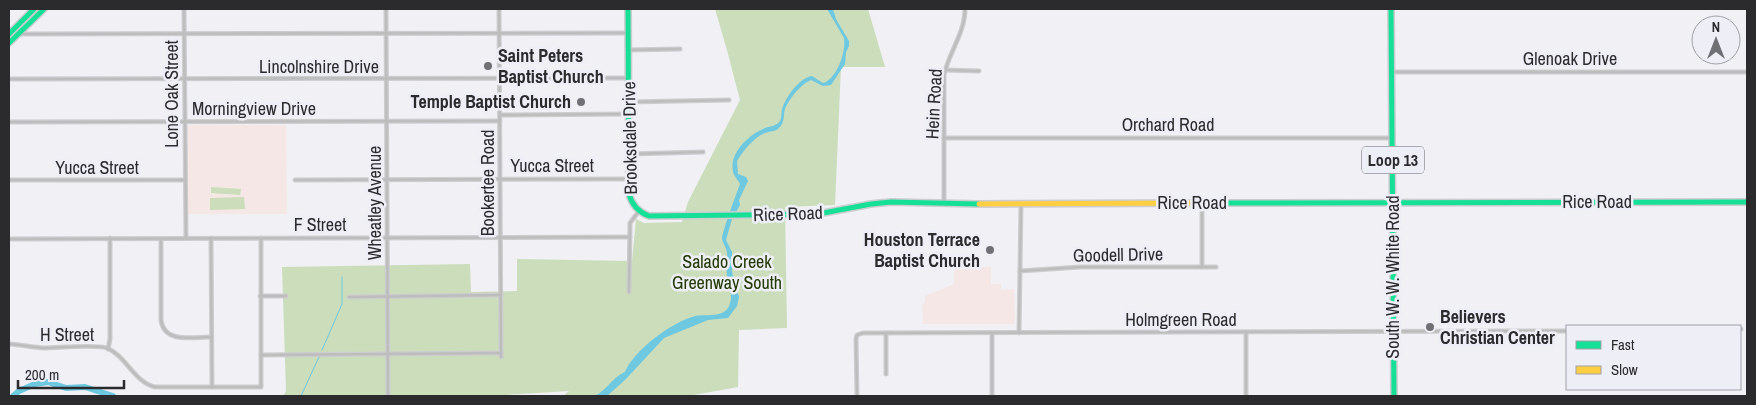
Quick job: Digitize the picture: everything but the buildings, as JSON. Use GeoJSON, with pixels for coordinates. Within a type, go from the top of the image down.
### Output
{"type":"FeatureCollection","features":[{"type":"Feature","properties":{"kind":"street"},"geometry":{"type":"LineString","coordinates":[[9,34],[34,9]]}},
{"type":"Feature","properties":{"kind":"street"},"geometry":{"type":"LineString","coordinates":[[9,43],[44,9]]}},
{"type":"Feature","properties":{"kind":"street","name":"Lone Oak Street"},"geometry":{"type":"LineString","coordinates":[[184,9],[186,238]]}},
{"type":"Feature","properties":{"kind":"street","name":"Wheatley Avenue"},"geometry":{"type":"LineString","coordinates":[[386,9],[388,396]]}},
{"type":"Feature","properties":{"kind":"street","name":"Bookertee Road"},"geometry":{"type":"LineString","coordinates":[[387,354],[501,355],[499,9]]}},
{"type":"Feature","properties":{"kind":"street","name":"Brooksdale Drive"},"geometry":{"type":"LineString","coordinates":[[628,9],[629,198],[638,211],[630,223],[629,292]]}},
{"type":"Feature","properties":{"kind":"street","name":"Hein Road"},"geometry":{"type":"LineString","coordinates":[[944,204],[945,70],[963,28],[965,9]]}},
{"type":"Feature","properties":{"kind":"street","name":"South W. W. White Road"},"geometry":{"type":"LineString","coordinates":[[1391,9],[1394,396]]}},
{"type":"Feature","properties":{"kind":"street"},"geometry":{"type":"LineString","coordinates":[[18,34],[628,33]]}},
{"type":"Feature","properties":{"kind":"street"},"geometry":{"type":"LineString","coordinates":[[628,50],[680,49]]}},
{"type":"Feature","properties":{"kind":"street"},"geometry":{"type":"LineString","coordinates":[[945,70],[979,71]]}},
{"type":"Feature","properties":{"kind":"street","name":"Glenoak Drive"},"geometry":{"type":"LineString","coordinates":[[1392,72],[1747,72]]}},
{"type":"Feature","properties":{"kind":"street","name":"Lincolnshire Drive"},"geometry":{"type":"LineString","coordinates":[[9,79],[628,78]]}},
{"type":"Feature","properties":{"kind":"street"},"geometry":{"type":"LineString","coordinates":[[628,102],[729,100]]}},
{"type":"Feature","properties":{"kind":"street"},"geometry":{"type":"LineString","coordinates":[[500,115],[628,114]]}},
{"type":"Feature","properties":{"kind":"street","name":"Morningview Drive"},"geometry":{"type":"LineString","coordinates":[[9,122],[500,121]]}},
{"type":"Feature","properties":{"kind":"street","name":"Orchard Road"},"geometry":{"type":"LineString","coordinates":[[944,138],[1392,138]]}},
{"type":"Feature","properties":{"kind":"street"},"geometry":{"type":"LineString","coordinates":[[629,154],[703,152]]}},
{"type":"Feature","properties":{"kind":"street","name":"Yucca Street"},"geometry":{"type":"LineString","coordinates":[[295,180],[629,178]]}},
{"type":"Feature","properties":{"kind":"street","name":"Yucca Street"},"geometry":{"type":"LineString","coordinates":[[9,180],[185,180]]}},
{"type":"Feature","properties":{"kind":"street","name":"Rice Road"},"geometry":{"type":"LineString","coordinates":[[638,211],[649,216],[825,214],[859,205],[880,203],[1747,202]]}},
{"type":"Feature","properties":{"kind":"street"},"geometry":{"type":"LineString","coordinates":[[1019,333],[1021,203]]}},
{"type":"Feature","properties":{"kind":"street"},"geometry":{"type":"LineString","coordinates":[[1202,203],[1202,267]]}},
{"type":"Feature","properties":{"kind":"street","name":"F Street"},"geometry":{"type":"LineString","coordinates":[[9,239],[630,237]]}},
{"type":"Feature","properties":{"kind":"street"},"geometry":{"type":"LineString","coordinates":[[108,349],[110,339],[110,238]]}},
{"type":"Feature","properties":{"kind":"street"},"geometry":{"type":"LineString","coordinates":[[211,238],[212,387]]}},
{"type":"Feature","properties":{"kind":"street"},"geometry":{"type":"LineString","coordinates":[[261,238],[261,355],[387,354]]}},
{"type":"Feature","properties":{"kind":"street"},"geometry":{"type":"LineString","coordinates":[[161,239],[162,328],[165,333],[175,337],[211,338]]}},
{"type":"Feature","properties":{"kind":"street","name":"Goodell Drive"},"geometry":{"type":"LineString","coordinates":[[1020,271],[1080,267],[1216,267]]}},
{"type":"Feature","properties":{"kind":"street"},"geometry":{"type":"LineString","coordinates":[[349,296],[501,295]]}},
{"type":"Feature","properties":{"kind":"street"},"geometry":{"type":"LineString","coordinates":[[260,296],[286,296]]}},
{"type":"Feature","properties":{"kind":"street","name":"Holmgreen Road"},"geometry":{"type":"LineString","coordinates":[[857,396],[856,342],[857,335],[863,333],[1566,331]]}},
{"type":"Feature","properties":{"kind":"street"},"geometry":{"type":"LineString","coordinates":[[1246,332],[1246,396]]}},
{"type":"Feature","properties":{"kind":"street"},"geometry":{"type":"LineString","coordinates":[[886,333],[886,374]]}},
{"type":"Feature","properties":{"kind":"street"},"geometry":{"type":"LineString","coordinates":[[992,333],[992,396]]}},
{"type":"Feature","properties":{"kind":"street","name":"H Street"},"geometry":{"type":"LineString","coordinates":[[9,344],[45,348],[99,347],[108,349],[117,355],[144,382],[151,386],[261,387],[261,355]]}},
{"type":"Feature","properties":{"kind":"shaded area"},"geometry":{"type":"Polygon","coordinates":[[[188,125],[286,125],[287,214],[188,214],[188,125]]]}},
{"type":"Feature","properties":{"kind":"shaded area"},"geometry":{"type":"Polygon","coordinates":[[[954,267],[991,267],[991,284],[1001,284],[1001,290],[1014,289],[1015,324],[923,324],[922,305],[925,302],[925,296],[954,284],[954,267]]]}},
{"type":"Feature","properties":{"kind":"green space","name":"Salado Creek Greenway South"},"geometry":{"type":"Polygon","coordinates":[[[715,9],[868,9],[885,67],[841,67],[835,205],[785,207],[787,328],[739,330],[738,387],[688,396],[563,396],[569,391],[490,396],[283,396],[286,391],[282,267],[470,264],[471,292],[517,291],[517,259],[632,261],[636,219],[644,223],[682,222],[688,202],[740,100],[715,9]]]}},
{"type":"Feature","properties":{"kind":"green space"},"geometry":{"type":"Polygon","coordinates":[[[211,187],[241,189],[240,195],[211,193],[211,187]]]}},
{"type":"Feature","properties":{"kind":"green space"},"geometry":{"type":"Polygon","coordinates":[[[244,197],[245,209],[210,210],[210,198],[244,197]]]}},
{"type":"Feature","properties":{"kind":"water"},"geometry":{"type":"Polygon","coordinates":[[[827,9],[833,9],[836,19],[849,41],[845,64],[831,85],[823,86],[811,80],[803,85],[792,96],[787,105],[781,126],[753,141],[737,161],[738,174],[746,177],[748,181],[739,200],[740,205],[732,219],[726,240],[732,252],[732,272],[739,297],[737,306],[728,318],[708,320],[664,338],[626,379],[607,396],[594,396],[599,394],[616,377],[625,372],[636,355],[665,331],[686,319],[695,316],[719,314],[727,310],[731,294],[727,276],[727,251],[722,239],[740,184],[733,173],[734,158],[746,140],[780,121],[782,109],[787,99],[802,80],[812,76],[823,83],[834,74],[842,56],[844,38],[827,9]]]}},
{"type":"Feature","properties":{"kind":"waterway"},"geometry":{"type":"LineString","coordinates":[[322,350],[342,304],[342,277]]}},
{"type":"Feature","properties":{"kind":"waterway"},"geometry":{"type":"LineString","coordinates":[[301,396],[319,357]]}},
{"type":"Feature","properties":{"kind":"waterway"},"geometry":{"type":"LineString","coordinates":[[13,396],[19,391],[35,384],[48,382],[66,388],[85,387],[113,396]]}},
{"type":"Feature","properties":{"kind":"traffic: fast"},"geometry":{"type":"LineString","coordinates":[[9,34],[34,9]]}},
{"type":"Feature","properties":{"kind":"traffic: fast"},"geometry":{"type":"LineString","coordinates":[[9,43],[44,9]]}},
{"type":"Feature","properties":{"kind":"traffic: fast"},"geometry":{"type":"LineString","coordinates":[[628,9],[629,194],[636,208],[645,214],[649,216],[818,214],[891,202],[979,204]]}},
{"type":"Feature","properties":{"kind":"traffic: fast"},"geometry":{"type":"LineString","coordinates":[[1391,9],[1394,396]]}},
{"type":"Feature","properties":{"kind":"traffic: fast"},"geometry":{"type":"LineString","coordinates":[[1207,203],[1747,202]]}},
{"type":"Feature","properties":{"kind":"traffic: slow"},"geometry":{"type":"LineString","coordinates":[[979,204],[1207,203]]}},
{"type":"Feature","properties":{"kind":"place","name":"Saint Peters Baptist Church"},"geometry":{"type":"Point","coordinates":[488,66]}},
{"type":"Feature","properties":{"kind":"place","name":"Temple Baptist Church"},"geometry":{"type":"Point","coordinates":[581,102]}},
{"type":"Feature","properties":{"kind":"place","name":"Houston Terrace Baptist Church"},"geometry":{"type":"Point","coordinates":[990,250]}},
{"type":"Feature","properties":{"kind":"place","name":"Believers Christian Center"},"geometry":{"type":"Point","coordinates":[1430,327]}}]}
